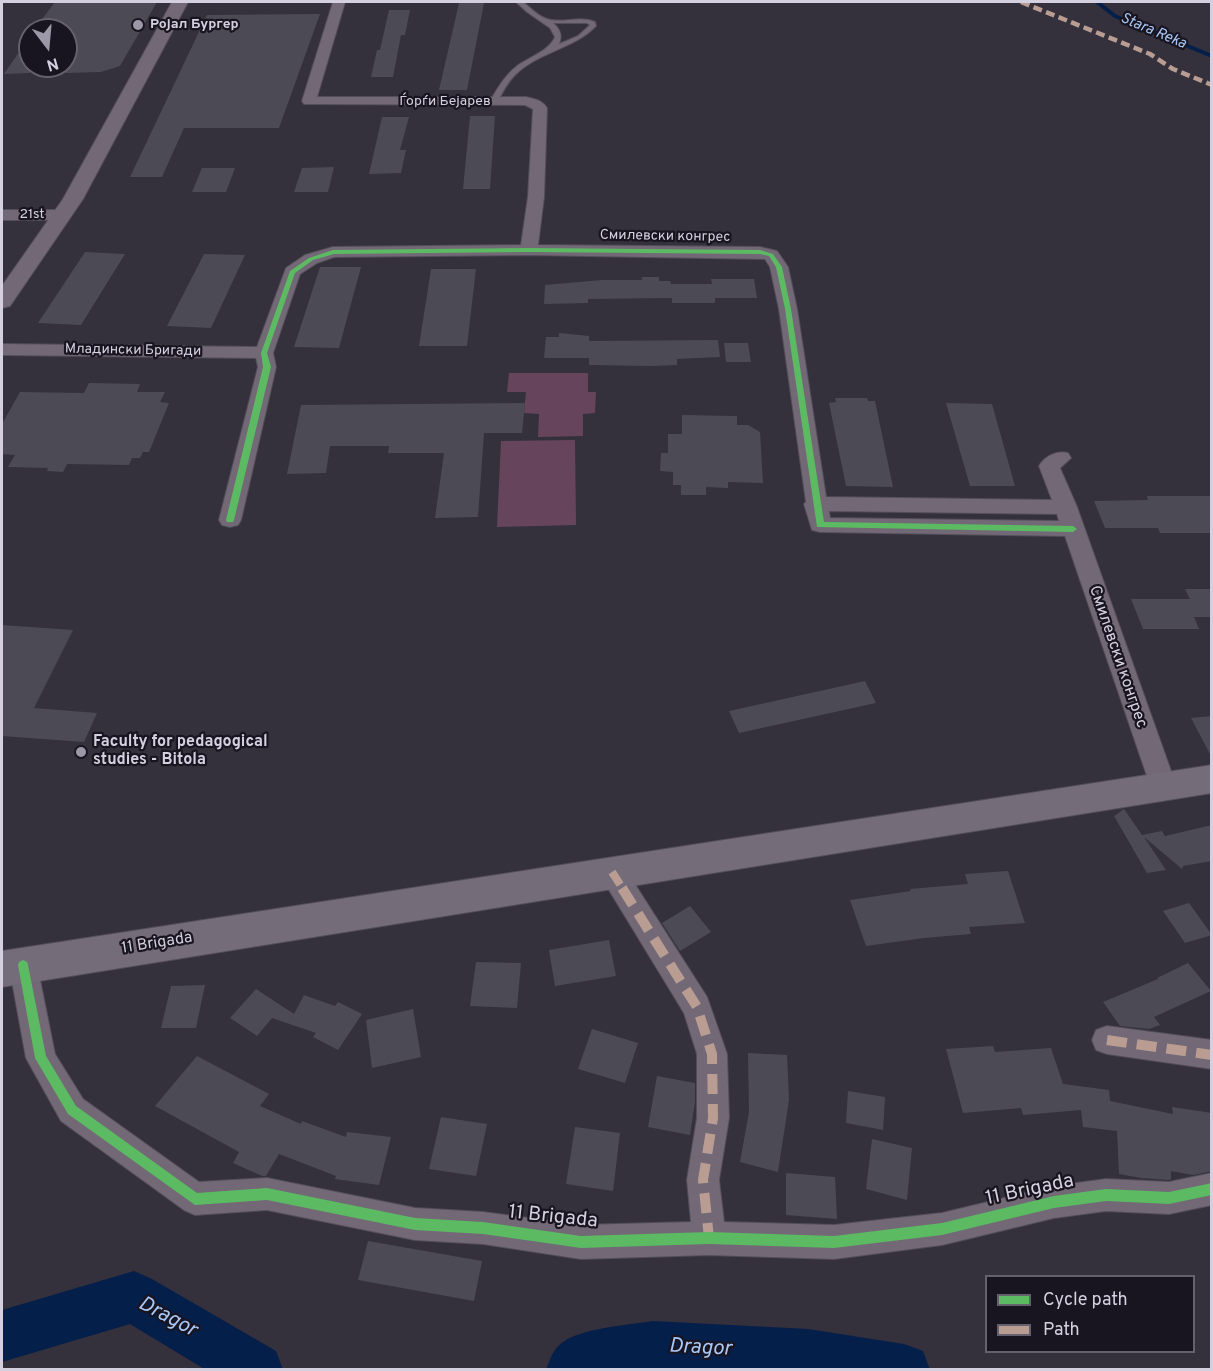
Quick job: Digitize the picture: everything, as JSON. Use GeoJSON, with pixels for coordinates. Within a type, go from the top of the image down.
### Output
{"type":"FeatureCollection","features":[{"type":"Feature","properties":{"kind":"main road","name":"11 Brigada"},"geometry":{"type":"LineString","coordinates":[[12,967],[1212,779]]}},
{"type":"Feature","properties":{"kind":"street"},"geometry":{"type":"LineString","coordinates":[[2,301],[63,215],[180,2]]}},
{"type":"Feature","properties":{"kind":"street","name":"Ѓорѓи Бејарев"},"geometry":{"type":"LineString","coordinates":[[339,2],[309,101],[526,101],[540,108],[536,197],[529,250]]}},
{"type":"Feature","properties":{"kind":"street","name":"21st"},"geometry":{"type":"LineString","coordinates":[[2,215],[63,215]]}},
{"type":"Feature","properties":{"kind":"street","name":"Смилевски конгрес"},"geometry":{"type":"LineString","coordinates":[[230,520],[267,367],[264,353],[292,272],[311,259],[333,252],[529,250],[760,252],[771,255],[779,267],[788,309],[815,504],[820,525],[1069,518]]}},
{"type":"Feature","properties":{"kind":"street","name":"Младински Бригади"},"geometry":{"type":"LineString","coordinates":[[2,350],[264,353]]}},
{"type":"Feature","properties":{"kind":"street","name":"Смилевски конгрес"},"geometry":{"type":"LineString","coordinates":[[1060,458],[1049,466],[1163,785]]}},
{"type":"Feature","properties":{"kind":"street"},"geometry":{"type":"LineString","coordinates":[[612,872],[697,1007],[712,1054],[713,1118],[703,1179],[709,1238]]}},
{"type":"Feature","properties":{"kind":"street","name":"11 Brigada"},"geometry":{"type":"LineString","coordinates":[[12,967],[41,1058],[72,1110],[195,1198],[267,1194],[415,1224],[483,1228],[581,1242],[709,1238],[834,1242],[942,1229],[1075,1199],[1106,1195],[1169,1198],[1212,1189]]}},
{"type":"Feature","properties":{"kind":"street"},"geometry":{"type":"LineString","coordinates":[[1107,1040],[1212,1055]]}},
{"type":"Feature","properties":{"kind":"lane"},"geometry":{"type":"LineString","coordinates":[[494,101],[505,81],[529,60],[580,37],[593,26],[593,23],[588,21],[550,21],[528,10],[519,2]]}},
{"type":"Feature","properties":{"kind":"lane"},"geometry":{"type":"LineString","coordinates":[[550,21],[557,33],[557,39],[550,50]]}},
{"type":"Feature","properties":{"kind":"shaded area"},"geometry":{"type":"Polygon","coordinates":[[[509,373],[588,373],[588,392],[596,392],[595,413],[583,414],[583,436],[538,437],[539,414],[524,413],[526,392],[507,392],[509,373]]]}},
{"type":"Feature","properties":{"kind":"shaded area"},"geometry":{"type":"Polygon","coordinates":[[[575,440],[576,525],[497,527],[501,441],[575,440]]]}},
{"type":"Feature","properties":{"kind":"building"},"geometry":{"type":"Polygon","coordinates":[[[55,2],[157,2],[120,66],[101,72],[78,73],[78,18],[43,18],[55,2]]]}},
{"type":"Feature","properties":{"kind":"building"},"geometry":{"type":"Polygon","coordinates":[[[459,3],[484,3],[467,90],[439,90],[459,3]]]}},
{"type":"Feature","properties":{"kind":"building"},"geometry":{"type":"Polygon","coordinates":[[[389,10],[410,10],[405,35],[401,35],[393,77],[371,77],[377,50],[380,50],[389,10]]]}},
{"type":"Feature","properties":{"kind":"building"},"geometry":{"type":"Polygon","coordinates":[[[320,14],[279,128],[184,128],[162,177],[130,177],[207,15],[320,14]]]}},
{"type":"Feature","properties":{"kind":"building"},"geometry":{"type":"Polygon","coordinates":[[[18,54],[18,73],[4,74],[18,54]]]}},
{"type":"Feature","properties":{"kind":"building"},"geometry":{"type":"Polygon","coordinates":[[[470,116],[495,116],[490,189],[463,189],[470,116]]]}},
{"type":"Feature","properties":{"kind":"building"},"geometry":{"type":"Polygon","coordinates":[[[382,117],[409,117],[400,150],[406,150],[401,173],[369,174],[382,117]]]}},
{"type":"Feature","properties":{"kind":"building"},"geometry":{"type":"Polygon","coordinates":[[[334,167],[328,192],[294,192],[302,168],[334,167]]]}},
{"type":"Feature","properties":{"kind":"building"},"geometry":{"type":"Polygon","coordinates":[[[202,168],[235,168],[226,192],[192,192],[202,168]]]}},
{"type":"Feature","properties":{"kind":"building"},"geometry":{"type":"Polygon","coordinates":[[[85,252],[125,254],[81,325],[38,323],[85,252]]]}},
{"type":"Feature","properties":{"kind":"building"},"geometry":{"type":"Polygon","coordinates":[[[204,254],[245,255],[211,328],[167,326],[204,254]]]}},
{"type":"Feature","properties":{"kind":"building"},"geometry":{"type":"Polygon","coordinates":[[[320,267],[361,267],[339,348],[294,347],[320,267]]]}},
{"type":"Feature","properties":{"kind":"building"},"geometry":{"type":"Polygon","coordinates":[[[431,269],[476,269],[467,346],[419,346],[431,269]]]}},
{"type":"Feature","properties":{"kind":"building"},"geometry":{"type":"Polygon","coordinates":[[[642,277],[659,277],[659,281],[670,281],[671,284],[712,284],[711,279],[754,279],[757,298],[715,298],[715,303],[672,303],[672,298],[588,299],[588,303],[544,304],[545,285],[602,280],[642,280],[642,277]]]}},
{"type":"Feature","properties":{"kind":"building"},"geometry":{"type":"Polygon","coordinates":[[[559,333],[589,336],[589,341],[718,340],[720,357],[677,359],[677,365],[653,366],[589,365],[589,358],[544,358],[546,337],[559,337],[559,333]]]}},
{"type":"Feature","properties":{"kind":"building"},"geometry":{"type":"Polygon","coordinates":[[[724,343],[748,343],[751,362],[726,362],[724,343]]]}},
{"type":"Feature","properties":{"kind":"building"},"geometry":{"type":"Polygon","coordinates":[[[89,383],[140,384],[137,392],[165,392],[160,402],[169,403],[149,452],[143,452],[140,458],[132,458],[129,465],[67,464],[63,472],[47,471],[48,468],[8,467],[15,455],[2,454],[2,424],[20,392],[84,393],[89,383]]]}},
{"type":"Feature","properties":{"kind":"building"},"geometry":{"type":"Polygon","coordinates":[[[835,398],[867,398],[868,401],[875,401],[893,487],[846,486],[829,403],[836,402],[835,398]]]}},
{"type":"Feature","properties":{"kind":"building"},"geometry":{"type":"Polygon","coordinates":[[[525,403],[522,433],[484,433],[478,517],[435,518],[444,453],[388,453],[389,446],[330,446],[326,473],[287,474],[301,405],[525,403]]]}},
{"type":"Feature","properties":{"kind":"building"},"geometry":{"type":"Polygon","coordinates":[[[946,403],[992,404],[1015,486],[970,486],[946,403]]]}},
{"type":"Feature","properties":{"kind":"building"},"geometry":{"type":"Polygon","coordinates":[[[682,415],[737,416],[737,425],[748,425],[760,432],[763,483],[728,482],[728,488],[706,487],[706,495],[681,495],[681,485],[673,485],[673,472],[660,471],[661,453],[668,453],[668,434],[682,434],[682,415]]]}},
{"type":"Feature","properties":{"kind":"building"},"geometry":{"type":"Polygon","coordinates":[[[1147,496],[1212,496],[1212,533],[1160,533],[1158,528],[1105,528],[1094,501],[1148,500],[1147,496]]]}},
{"type":"Feature","properties":{"kind":"building"},"geometry":{"type":"Polygon","coordinates":[[[1185,589],[1212,589],[1212,617],[1194,617],[1199,629],[1143,629],[1131,599],[1190,599],[1185,589]]]}},
{"type":"Feature","properties":{"kind":"building"},"geometry":{"type":"Polygon","coordinates":[[[2,625],[73,630],[34,708],[97,713],[84,742],[2,736],[2,625]]]}},
{"type":"Feature","properties":{"kind":"building"},"geometry":{"type":"Polygon","coordinates":[[[865,681],[876,703],[739,733],[729,711],[865,681]]]}},
{"type":"Feature","properties":{"kind":"building"},"geometry":{"type":"Polygon","coordinates":[[[1212,716],[1212,758],[1191,718],[1212,716]]]}},
{"type":"Feature","properties":{"kind":"building"},"geometry":{"type":"Polygon","coordinates":[[[1124,809],[1142,835],[1162,831],[1165,836],[1212,825],[1212,861],[1183,866],[1182,869],[1144,837],[1166,870],[1147,873],[1114,816],[1124,809]]]}},
{"type":"Feature","properties":{"kind":"building"},"geometry":{"type":"Polygon","coordinates":[[[1008,871],[1025,923],[969,927],[971,934],[866,946],[850,900],[911,891],[910,889],[968,884],[965,874],[1008,871]]]}},
{"type":"Feature","properties":{"kind":"building"},"geometry":{"type":"Polygon","coordinates":[[[1189,903],[1212,935],[1185,943],[1163,911],[1189,903]]]}},
{"type":"Feature","properties":{"kind":"building"},"geometry":{"type":"Polygon","coordinates":[[[690,906],[711,932],[680,951],[662,923],[690,906]]]}},
{"type":"Feature","properties":{"kind":"building"},"geometry":{"type":"Polygon","coordinates":[[[609,940],[616,976],[555,986],[549,950],[609,940]]]}},
{"type":"Feature","properties":{"kind":"building"},"geometry":{"type":"Polygon","coordinates":[[[476,962],[521,963],[517,1008],[470,1006],[476,962]]]}},
{"type":"Feature","properties":{"kind":"building"},"geometry":{"type":"Polygon","coordinates":[[[1188,963],[1211,991],[1154,1017],[1160,1025],[1149,1029],[1120,1026],[1103,1002],[1158,979],[1188,963]]]}},
{"type":"Feature","properties":{"kind":"building"},"geometry":{"type":"Polygon","coordinates":[[[205,985],[196,1028],[161,1028],[171,986],[205,985]]]}},
{"type":"Feature","properties":{"kind":"building"},"geometry":{"type":"Polygon","coordinates":[[[256,989],[294,1014],[304,995],[335,1006],[338,1002],[362,1014],[338,1050],[313,1037],[316,1033],[272,1018],[257,1036],[230,1018],[256,989]]]}},
{"type":"Feature","properties":{"kind":"building"},"geometry":{"type":"Polygon","coordinates":[[[413,1009],[421,1057],[372,1068],[366,1020],[413,1009]]]}},
{"type":"Feature","properties":{"kind":"building"},"geometry":{"type":"Polygon","coordinates":[[[592,1029],[638,1043],[625,1083],[578,1069],[592,1029]]]}},
{"type":"Feature","properties":{"kind":"building"},"geometry":{"type":"Polygon","coordinates":[[[993,1046],[995,1052],[1051,1048],[1063,1084],[1109,1090],[1110,1101],[1173,1114],[1172,1107],[1212,1113],[1212,1171],[1193,1175],[1171,1171],[1169,1180],[1119,1174],[1117,1131],[1083,1127],[1081,1110],[1023,1115],[1021,1108],[963,1113],[946,1049],[993,1046]]]}},
{"type":"Feature","properties":{"kind":"building"},"geometry":{"type":"Polygon","coordinates":[[[748,1053],[787,1055],[789,1100],[778,1172],[740,1162],[749,1112],[748,1053]]]}},
{"type":"Feature","properties":{"kind":"building"},"geometry":{"type":"Polygon","coordinates":[[[197,1056],[269,1094],[260,1106],[301,1124],[302,1121],[346,1137],[347,1132],[391,1137],[379,1185],[335,1179],[336,1176],[279,1154],[266,1176],[233,1163],[239,1152],[155,1106],[197,1056]]]}},
{"type":"Feature","properties":{"kind":"building"},"geometry":{"type":"Polygon","coordinates":[[[657,1076],[695,1083],[695,1102],[690,1135],[648,1127],[657,1076]]]}},
{"type":"Feature","properties":{"kind":"building"},"geometry":{"type":"Polygon","coordinates":[[[848,1091],[885,1097],[883,1130],[846,1123],[848,1091]]]}},
{"type":"Feature","properties":{"kind":"building"},"geometry":{"type":"Polygon","coordinates":[[[441,1117],[487,1124],[476,1176],[429,1169],[441,1117]]]}},
{"type":"Feature","properties":{"kind":"building"},"geometry":{"type":"Polygon","coordinates":[[[575,1127],[620,1133],[613,1191],[566,1184],[575,1127]]]}},
{"type":"Feature","properties":{"kind":"building"},"geometry":{"type":"Polygon","coordinates":[[[872,1139],[912,1148],[907,1200],[866,1189],[872,1139]]]}},
{"type":"Feature","properties":{"kind":"building"},"geometry":{"type":"Polygon","coordinates":[[[786,1173],[835,1177],[837,1219],[786,1215],[786,1173]]]}},
{"type":"Feature","properties":{"kind":"building"},"geometry":{"type":"Polygon","coordinates":[[[368,1241],[482,1261],[474,1301],[358,1280],[368,1241]]]}},
{"type":"Feature","properties":{"kind":"waterway","name":"Stara Reka"},"geometry":{"type":"LineString","coordinates":[[1097,2],[1115,16],[1212,56]]}},
{"type":"Feature","properties":{"kind":"waterway","name":"Dragor"},"geometry":{"type":"LineString","coordinates":[[2,1336],[134,1297],[257,1370]]}},
{"type":"Feature","properties":{"kind":"waterway","name":"Dragor"},"geometry":{"type":"LineString","coordinates":[[572,1370],[582,1360],[653,1347],[808,1355],[904,1370]]}},
{"type":"Feature","properties":{"kind":"marked path"},"geometry":{"type":"LineString","coordinates":[[1021,2],[1150,54],[1173,69],[1212,85]]}},
{"type":"Feature","properties":{"kind":"marked path"},"geometry":{"type":"LineString","coordinates":[[612,872],[697,1007],[712,1054],[713,1118],[703,1180],[709,1238],[713,1238]]}},
{"type":"Feature","properties":{"kind":"marked path"},"geometry":{"type":"LineString","coordinates":[[1107,1040],[1212,1055]]}},
{"type":"Feature","properties":{"kind":"cycle path"},"geometry":{"type":"LineString","coordinates":[[230,520],[267,367],[264,353],[292,272],[311,259],[333,252],[529,250],[760,252],[771,255],[779,267],[788,309],[820,525],[1073,529]]}},
{"type":"Feature","properties":{"kind":"cycle path"},"geometry":{"type":"LineString","coordinates":[[23,965],[41,1058],[72,1110],[195,1199],[267,1194],[415,1224],[483,1228],[581,1242],[709,1238],[834,1242],[942,1229],[1054,1202],[1106,1195],[1169,1198],[1212,1189]]}},
{"type":"Feature","properties":{"kind":"place","name":"Ројал Бургер"},"geometry":{"type":"Point","coordinates":[138,25]}},
{"type":"Feature","properties":{"kind":"place","name":"Faculty for pedagogical studies - Bitola"},"geometry":{"type":"Point","coordinates":[81,752]}}]}
